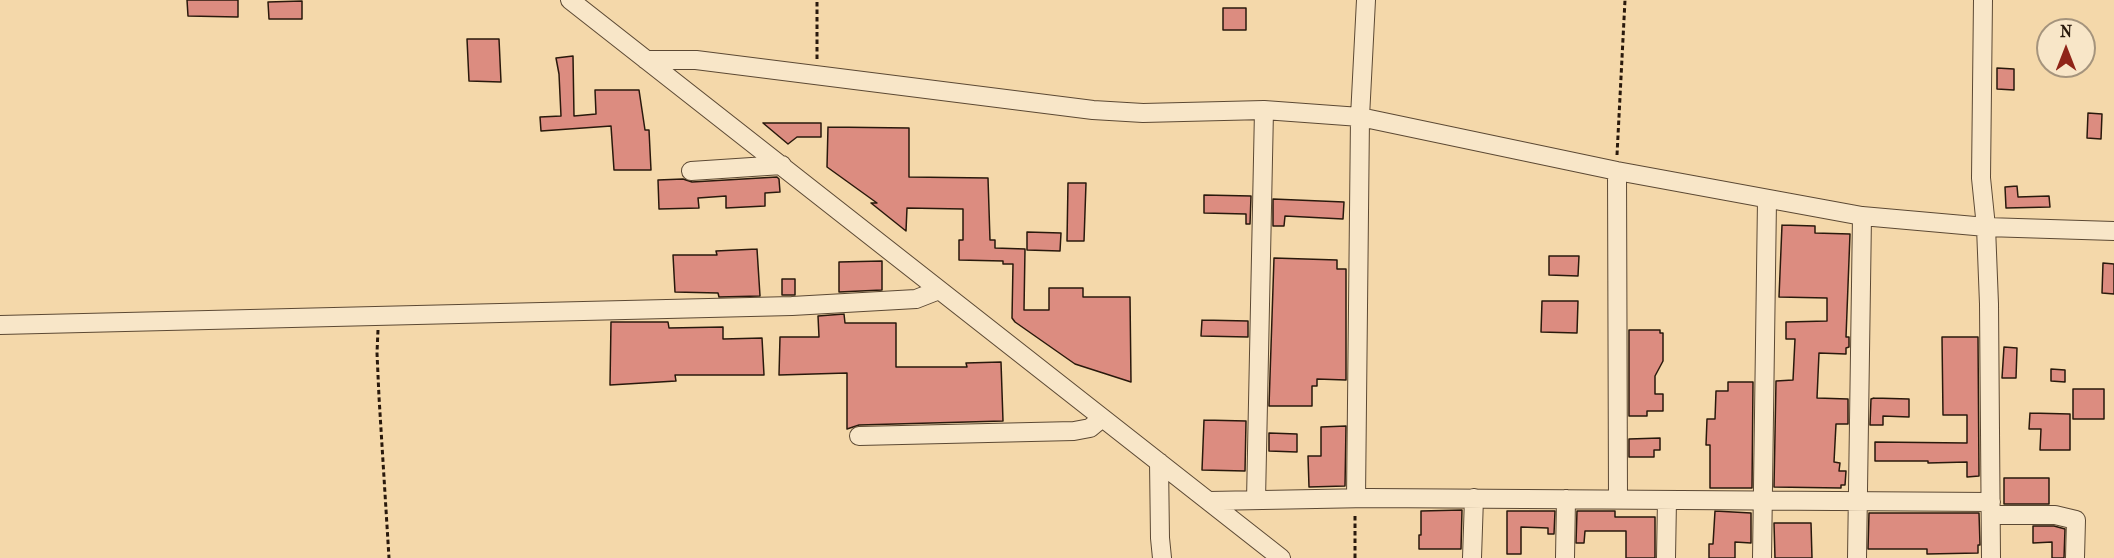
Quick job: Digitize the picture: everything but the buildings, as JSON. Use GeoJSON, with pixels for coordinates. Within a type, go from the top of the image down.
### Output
{"type":"FeatureCollection","features":[{"type":"Feature","properties":{"kind":"street"},"geometry":{"type":"LineString","coordinates":[[570,0],[1281,558]]}},
{"type":"Feature","properties":{"kind":"street"},"geometry":{"type":"LineString","coordinates":[[1356,498],[1360,117],[1366,0]]}},
{"type":"Feature","properties":{"kind":"street"},"geometry":{"type":"LineString","coordinates":[[1983,0],[1981,178],[1986,226],[1991,558]]}},
{"type":"Feature","properties":{"kind":"street"},"geometry":{"type":"LineString","coordinates":[[646,60],[696,60],[1093,110],[1143,113],[1264,110],[1360,117],[1617,171],[1862,216],[1986,226],[2114,231]]}},
{"type":"Feature","properties":{"kind":"street"},"geometry":{"type":"LineString","coordinates":[[1256,500],[1264,110]]}},
{"type":"Feature","properties":{"kind":"street"},"geometry":{"type":"LineString","coordinates":[[691,171],[782,165]]}},
{"type":"Feature","properties":{"kind":"street"},"geometry":{"type":"LineString","coordinates":[[1617,171],[1618,499]]}},
{"type":"Feature","properties":{"kind":"street"},"geometry":{"type":"LineString","coordinates":[[1762,558],[1767,200]]}},
{"type":"Feature","properties":{"kind":"street"},"geometry":{"type":"LineString","coordinates":[[1857,558],[1862,216]]}},
{"type":"Feature","properties":{"kind":"street"},"geometry":{"type":"LineString","coordinates":[[0,325],[792,306],[916,299],[939,290]]}},
{"type":"Feature","properties":{"kind":"street"},"geometry":{"type":"LineString","coordinates":[[859,436],[1074,431],[1090,428],[1102,418]]}},
{"type":"Feature","properties":{"kind":"street"},"geometry":{"type":"LineString","coordinates":[[1159,462],[1162,558]]}},
{"type":"Feature","properties":{"kind":"street"},"geometry":{"type":"LineString","coordinates":[[1209,501],[1356,498],[1764,500],[1858,501],[1991,509],[2055,515],[2076,520],[2075,558]]}},
{"type":"Feature","properties":{"kind":"street"},"geometry":{"type":"LineString","coordinates":[[1472,558],[1474,498]]}},
{"type":"Feature","properties":{"kind":"street"},"geometry":{"type":"LineString","coordinates":[[1564,558],[1566,499]]}},
{"type":"Feature","properties":{"kind":"street"},"geometry":{"type":"LineString","coordinates":[[1666,558],[1667,500]]}},
{"type":"Feature","properties":{"kind":"path"},"geometry":{"type":"LineString","coordinates":[[816,76],[817,0]]}},
{"type":"Feature","properties":{"kind":"path"},"geometry":{"type":"LineString","coordinates":[[1617,171],[1625,0]]}},
{"type":"Feature","properties":{"kind":"path"},"geometry":{"type":"LineString","coordinates":[[379,317],[377,353],[389,558]]}},
{"type":"Feature","properties":{"kind":"path"},"geometry":{"type":"LineString","coordinates":[[1355,558],[1356,498]]}}]}
